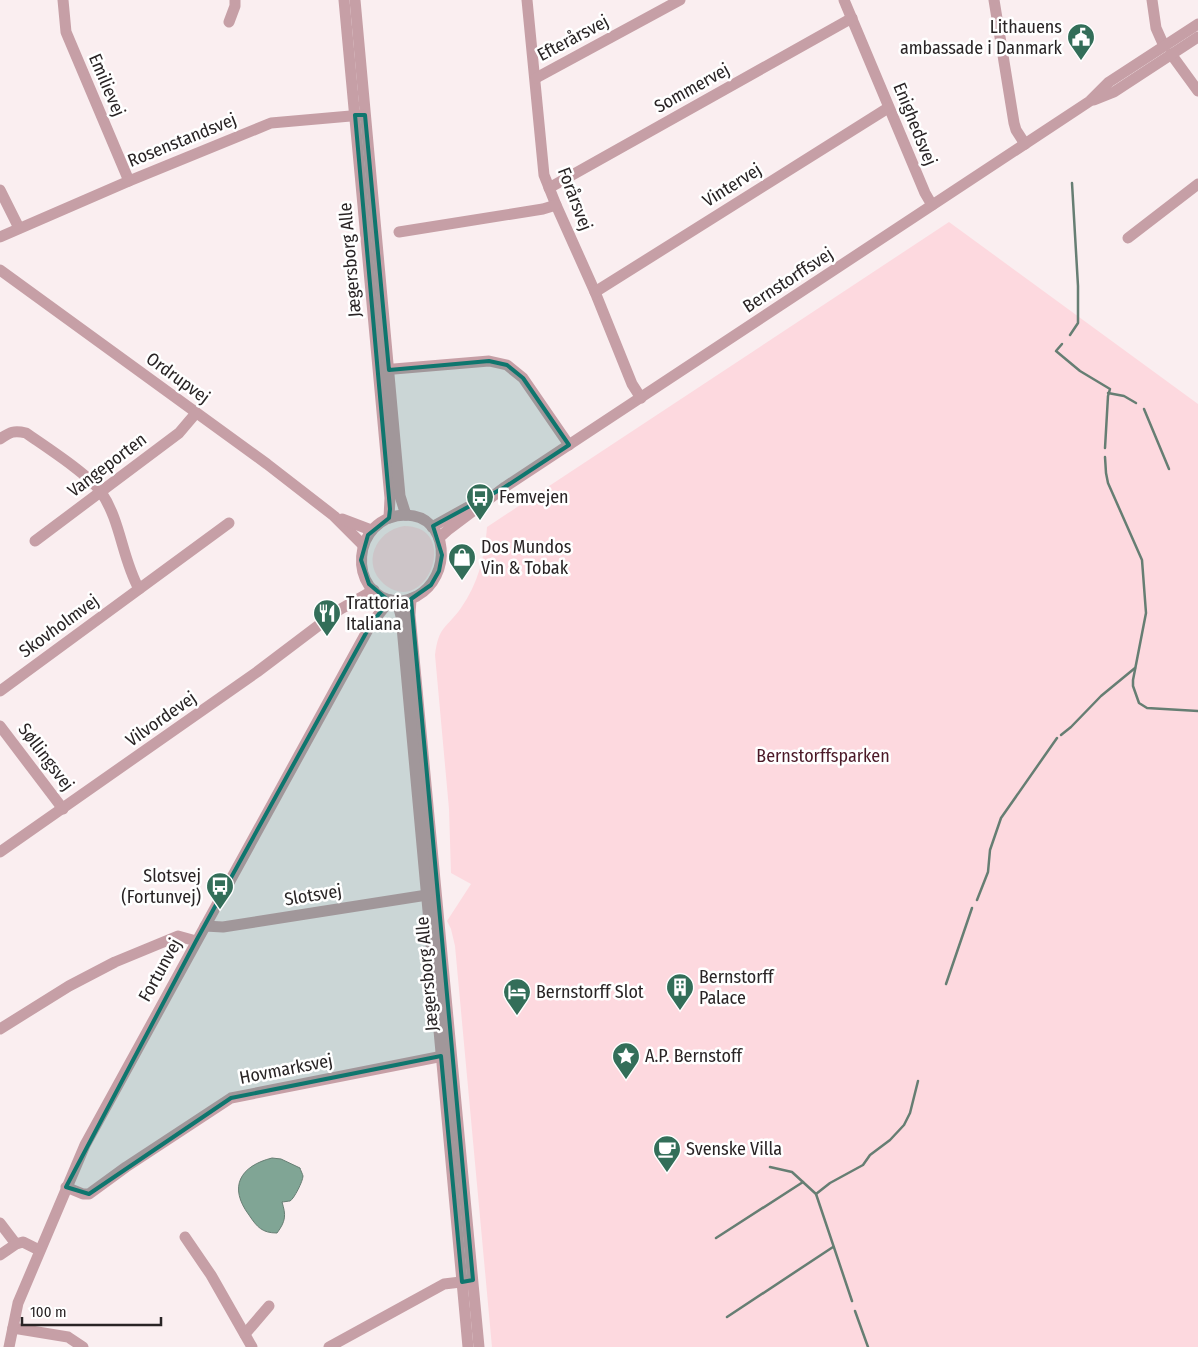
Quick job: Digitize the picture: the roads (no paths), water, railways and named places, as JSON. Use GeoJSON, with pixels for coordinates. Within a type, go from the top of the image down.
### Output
{"type":"FeatureCollection","features":[{"type":"Feature","properties":{"kind":"street","name":"Emilievej"},"geometry":{"type":"LineString","coordinates":[[64,0],[66,32],[129,181]]}},
{"type":"Feature","properties":{"kind":"street"},"geometry":{"type":"LineString","coordinates":[[229,22],[235,6],[235,0]]}},
{"type":"Feature","properties":{"kind":"street","name":"Jægersborg Alle"},"geometry":{"type":"LineString","coordinates":[[344,0],[360,115]]}},
{"type":"Feature","properties":{"kind":"street","name":"Jægersborg Alle"},"geometry":{"type":"LineString","coordinates":[[355,0],[360,115],[383,370],[390,498],[389,518]]}},
{"type":"Feature","properties":{"kind":"street","name":"Forårsvej"},"geometry":{"type":"LineString","coordinates":[[527,0],[544,175],[595,292],[628,376],[640,398]]}},
{"type":"Feature","properties":{"kind":"street","name":"Efterårsvej"},"geometry":{"type":"LineString","coordinates":[[536,78],[680,0]]}},
{"type":"Feature","properties":{"kind":"street","name":"Enighedsvej"},"geometry":{"type":"LineString","coordinates":[[844,0],[888,108],[932,205]]}},
{"type":"Feature","properties":{"kind":"street"},"geometry":{"type":"LineString","coordinates":[[994,0],[1014,123],[1025,144]]}},
{"type":"Feature","properties":{"kind":"street"},"geometry":{"type":"LineString","coordinates":[[1152,0],[1158,34],[1167,50],[1198,91]]}},
{"type":"Feature","properties":{"kind":"street","name":"Sommervej"},"geometry":{"type":"LineString","coordinates":[[549,188],[852,18]]}},
{"type":"Feature","properties":{"kind":"street","name":"Bernstorffsvej"},"geometry":{"type":"LineString","coordinates":[[1167,50],[1198,24]]}},
{"type":"Feature","properties":{"kind":"street","name":"Bernstorffsvej"},"geometry":{"type":"LineString","coordinates":[[439,538],[505,487],[1090,101],[1109,82],[1167,50],[1198,37]]}},
{"type":"Feature","properties":{"kind":"street","name":"Vintervej"},"geometry":{"type":"LineString","coordinates":[[595,292],[888,108]]}},
{"type":"Feature","properties":{"kind":"street","name":"Rosenstandsvej"},"geometry":{"type":"LineString","coordinates":[[0,237],[129,181],[271,123],[360,115]]}},
{"type":"Feature","properties":{"kind":"street"},"geometry":{"type":"LineString","coordinates":[[1128,238],[1198,184]]}},
{"type":"Feature","properties":{"kind":"street"},"geometry":{"type":"LineString","coordinates":[[0,190],[19,228]]}},
{"type":"Feature","properties":{"kind":"street"},"geometry":{"type":"LineString","coordinates":[[399,232],[418,234],[543,210],[556,205]]}},
{"type":"Feature","properties":{"kind":"street","name":"Ordrupvej"},"geometry":{"type":"LineString","coordinates":[[0,270],[334,516],[363,545]]}},
{"type":"Feature","properties":{"kind":"street"},"geometry":{"type":"LineString","coordinates":[[383,370],[489,361],[507,365],[523,378],[568,445]]}},
{"type":"Feature","properties":{"kind":"street","name":"Jægersborg Alle"},"geometry":{"type":"LineString","coordinates":[[383,370],[400,496],[406,515]]}},
{"type":"Feature","properties":{"kind":"street","name":"Vangeporten"},"geometry":{"type":"LineString","coordinates":[[35,541],[179,433],[196,413]]}},
{"type":"Feature","properties":{"kind":"street"},"geometry":{"type":"LineString","coordinates":[[0,439],[8,432],[15,430],[26,433],[87,478],[101,492],[110,508],[133,578],[140,589]]}},
{"type":"Feature","properties":{"kind":"street","name":"Bernstorffsvej"},"geometry":{"type":"LineString","coordinates":[[432,527],[505,487]]}},
{"type":"Feature","properties":{"kind":"street"},"geometry":{"type":"LineString","coordinates":[[406,515],[418,517],[432,527],[439,538],[442,556],[441,566],[438,575],[428,588],[411,599],[394,601],[373,588],[362,564],[363,545],[371,530],[389,518],[406,515]]}},
{"type":"Feature","properties":{"kind":"street","name":"Ordrupvej"},"geometry":{"type":"LineString","coordinates":[[334,516],[371,530]]}},
{"type":"Feature","properties":{"kind":"street","name":"Skovholmvej"},"geometry":{"type":"LineString","coordinates":[[0,691],[229,523]]}},
{"type":"Feature","properties":{"kind":"street","name":"Vilvordevej"},"geometry":{"type":"LineString","coordinates":[[0,852],[257,672],[339,610],[373,588]]}},
{"type":"Feature","properties":{"kind":"street","name":"Fortunvej"},"geometry":{"type":"LineString","coordinates":[[371,624],[373,588]]}},
{"type":"Feature","properties":{"kind":"street","name":"Jægersborg Alle"},"geometry":{"type":"LineString","coordinates":[[411,599],[411,620],[447,1055],[468,1281],[479,1347]]}},
{"type":"Feature","properties":{"kind":"street","name":"Jægersborg Alle"},"geometry":{"type":"LineString","coordinates":[[394,601],[401,616],[426,895],[447,1055]]}},
{"type":"Feature","properties":{"kind":"street","name":"Fortunvej"},"geometry":{"type":"LineString","coordinates":[[9,1347],[18,1303],[85,1145],[371,624],[394,601]]}},
{"type":"Feature","properties":{"kind":"street","name":"Søllingsvej"},"geometry":{"type":"LineString","coordinates":[[0,726],[63,809]]}},
{"type":"Feature","properties":{"kind":"street","name":"Slotsvej"},"geometry":{"type":"LineString","coordinates":[[205,926],[223,927],[426,895]]}},
{"type":"Feature","properties":{"kind":"street"},"geometry":{"type":"LineString","coordinates":[[0,1030],[69,986],[115,962],[178,936],[196,941]]}},
{"type":"Feature","properties":{"kind":"street","name":"Hovmarksvej"},"geometry":{"type":"LineString","coordinates":[[66,1188],[83,1194],[89,1194],[126,1167],[231,1098],[447,1055]]}},
{"type":"Feature","properties":{"kind":"street"},"geometry":{"type":"LineString","coordinates":[[0,1223],[16,1244]]}},
{"type":"Feature","properties":{"kind":"street"},"geometry":{"type":"LineString","coordinates":[[185,1237],[211,1275],[252,1347]]}},
{"type":"Feature","properties":{"kind":"street"},"geometry":{"type":"LineString","coordinates":[[0,1255],[16,1244],[23,1242],[39,1250]]}},
{"type":"Feature","properties":{"kind":"street"},"geometry":{"type":"LineString","coordinates":[[328,1347],[444,1284],[468,1281]]}},
{"type":"Feature","properties":{"kind":"street","name":"Jægersborg Alle"},"geometry":{"type":"LineString","coordinates":[[468,1281],[468,1347]]}},
{"type":"Feature","properties":{"kind":"street"},"geometry":{"type":"LineString","coordinates":[[245,1334],[269,1306]]}},
{"type":"Feature","properties":{"kind":"street"},"geometry":{"type":"LineString","coordinates":[[13,1328],[68,1337],[83,1347]]}},
{"type":"Feature","properties":{"kind":"waterway"},"geometry":{"type":"LineString","coordinates":[[1070,335],[1078,323],[1078,286],[1072,183]]}},
{"type":"Feature","properties":{"kind":"waterway"},"geometry":{"type":"LineString","coordinates":[[1062,344],[1056,351],[1080,371],[1110,389],[1105,448]]}},
{"type":"Feature","properties":{"kind":"waterway"},"geometry":{"type":"LineString","coordinates":[[1108,393],[1124,396],[1136,403]]}},
{"type":"Feature","properties":{"kind":"waterway"},"geometry":{"type":"LineString","coordinates":[[1144,409],[1169,469]]}},
{"type":"Feature","properties":{"kind":"waterway"},"geometry":{"type":"LineString","coordinates":[[1105,457],[1108,483],[1142,560],[1146,613],[1133,680],[1133,686],[1139,703],[1147,708],[1198,711]]}},
{"type":"Feature","properties":{"kind":"waterway"},"geometry":{"type":"LineString","coordinates":[[1061,735],[1101,696],[1135,668]]}},
{"type":"Feature","properties":{"kind":"waterway"},"geometry":{"type":"LineString","coordinates":[[977,900],[988,872],[990,850],[1001,818],[1057,738]]}},
{"type":"Feature","properties":{"kind":"waterway"},"geometry":{"type":"LineString","coordinates":[[946,984],[972,908]]}},
{"type":"Feature","properties":{"kind":"waterway"},"geometry":{"type":"LineString","coordinates":[[816,1194],[830,1183],[863,1165],[870,1155],[890,1140],[904,1125],[910,1113],[918,1081]]}},
{"type":"Feature","properties":{"kind":"waterway"},"geometry":{"type":"LineString","coordinates":[[770,1167],[792,1172],[816,1194],[852,1301]]}},
{"type":"Feature","properties":{"kind":"waterway"},"geometry":{"type":"LineString","coordinates":[[716,1238],[803,1182]]}},
{"type":"Feature","properties":{"kind":"waterway"},"geometry":{"type":"LineString","coordinates":[[727,1317],[833,1247]]}},
{"type":"Feature","properties":{"kind":"waterway"},"geometry":{"type":"LineString","coordinates":[[855,1311],[868,1347]]}},
{"type":"Feature","properties":{"kind":"place","name":"Lithauens ambassade i Danmark"},"geometry":{"type":"Point","coordinates":[1081,61]}},
{"type":"Feature","properties":{"kind":"place","name":"Femvejen"},"geometry":{"type":"Point","coordinates":[480,521]}},
{"type":"Feature","properties":{"kind":"place","name":"Dos Mundos Vin & Tobak"},"geometry":{"type":"Point","coordinates":[462,581]}},
{"type":"Feature","properties":{"kind":"place","name":"Trattoria Italiana"},"geometry":{"type":"Point","coordinates":[327,637]}},
{"type":"Feature","properties":{"kind":"place","name":"Slotsvej (Fortunvej)"},"geometry":{"type":"Point","coordinates":[220,910]}},
{"type":"Feature","properties":{"kind":"place","name":"Bernstorff Palace"},"geometry":{"type":"Point","coordinates":[680,1011]}},
{"type":"Feature","properties":{"kind":"place","name":"Bernstorff Slot"},"geometry":{"type":"Point","coordinates":[517,1016]}},
{"type":"Feature","properties":{"kind":"place","name":"A.P. Bernstoff"},"geometry":{"type":"Point","coordinates":[626,1080]}},
{"type":"Feature","properties":{"kind":"place","name":"Svenske Villa"},"geometry":{"type":"Point","coordinates":[667,1173]}},
{"type":"Feature","properties":{"kind":"park label","name":"Bernstorffsparken"},"geometry":{"type":"Point","coordinates":[823,756]}}]}
